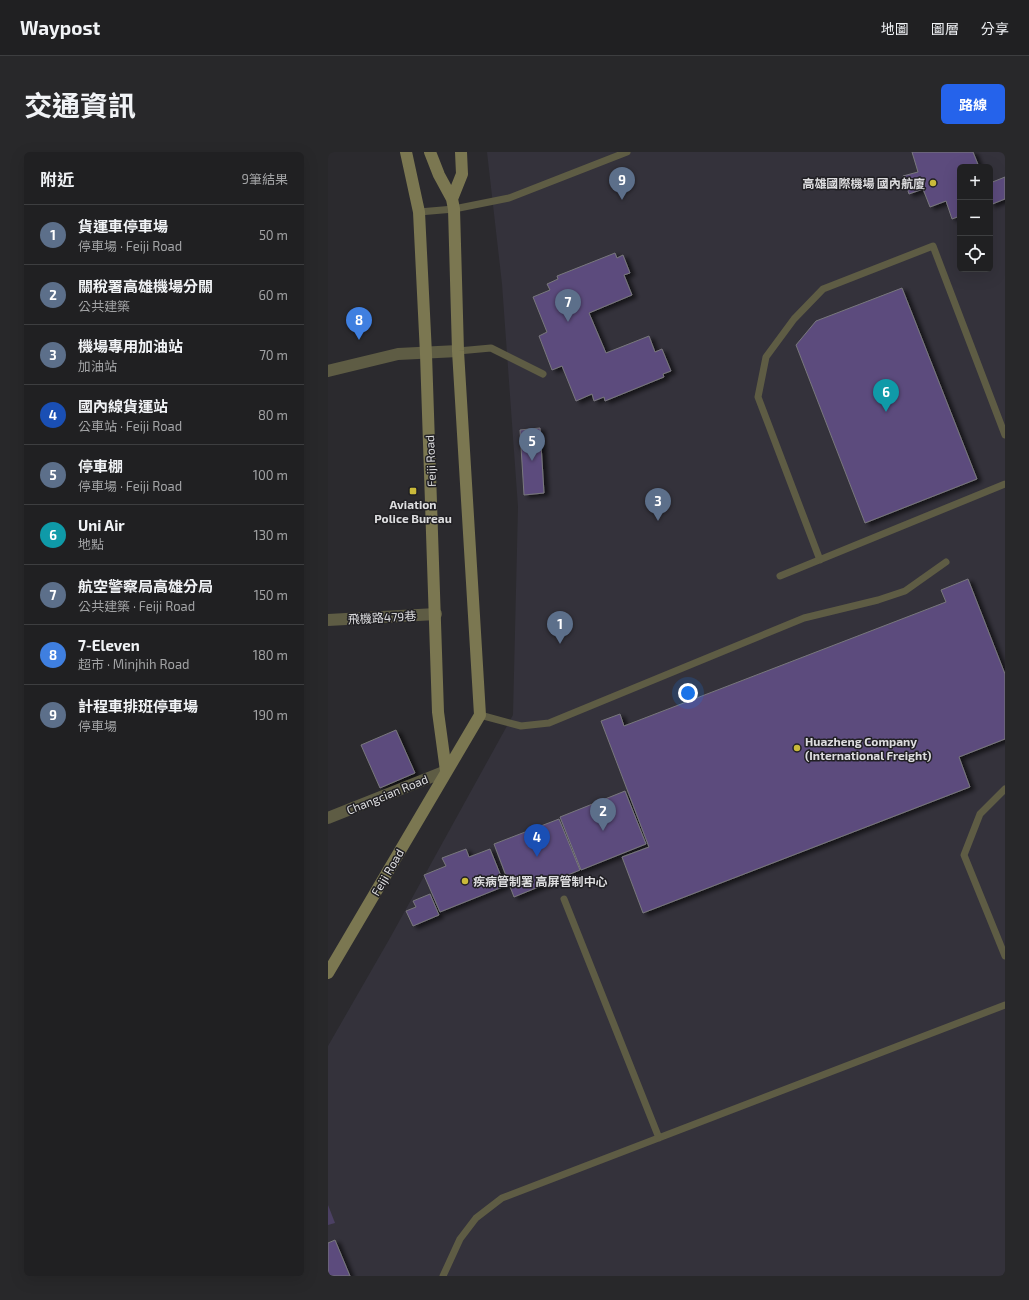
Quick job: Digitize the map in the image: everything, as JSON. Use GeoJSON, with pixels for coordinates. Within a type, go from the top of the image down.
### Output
{"type":"FeatureCollection","features":[{"type":"Feature","properties":{"kind":"street","name":"Feiji Road"},"geometry":{"type":"LineString","coordinates":[[406,152],[419,212],[436,614],[438,712],[446,771]]}},
{"type":"Feature","properties":{"kind":"street"},"geometry":{"type":"LineString","coordinates":[[430,152],[453,204]]}},
{"type":"Feature","properties":{"kind":"street"},"geometry":{"type":"LineString","coordinates":[[462,152],[462,174],[453,204],[458,351],[480,714]]}},
{"type":"Feature","properties":{"kind":"street"},"geometry":{"type":"LineString","coordinates":[[328,371],[398,354],[426,354],[458,351]]}},
{"type":"Feature","properties":{"kind":"street","name":"飛機路479巷"},"geometry":{"type":"LineString","coordinates":[[328,620],[436,614]]}},
{"type":"Feature","properties":{"kind":"street","name":"Feiji Road"},"geometry":{"type":"LineString","coordinates":[[328,973],[480,714]]}},
{"type":"Feature","properties":{"kind":"street","name":"Changcian Road"},"geometry":{"type":"LineString","coordinates":[[328,818],[446,771]]}},
{"type":"Feature","properties":{"kind":"lane"},"geometry":{"type":"LineString","coordinates":[[419,212],[453,204],[509,198],[627,152]]}},
{"type":"Feature","properties":{"kind":"lane"},"geometry":{"type":"LineString","coordinates":[[820,560],[758,397],[766,357],[794,319],[823,289],[933,246],[1005,435]]}},
{"type":"Feature","properties":{"kind":"lane"},"geometry":{"type":"LineString","coordinates":[[458,351],[491,348],[543,374]]}},
{"type":"Feature","properties":{"kind":"lane"},"geometry":{"type":"LineString","coordinates":[[780,576],[1005,484]]}},
{"type":"Feature","properties":{"kind":"lane"},"geometry":{"type":"LineString","coordinates":[[480,714],[521,726],[549,723],[804,618],[878,600],[905,591],[946,562]]}},
{"type":"Feature","properties":{"kind":"lane"},"geometry":{"type":"LineString","coordinates":[[1005,789],[980,814],[964,855],[1005,956]]}},
{"type":"Feature","properties":{"kind":"lane"},"geometry":{"type":"LineString","coordinates":[[564,899],[659,1138]]}},
{"type":"Feature","properties":{"kind":"lane"},"geometry":{"type":"LineString","coordinates":[[443,1276],[460,1239],[476,1218],[502,1198],[1005,1005]]}},
{"type":"Feature","properties":{"kind":"shaded area"},"geometry":{"type":"Polygon","coordinates":[[[487,152],[1005,152],[1005,1276],[328,1276],[328,1046],[390,938],[513,715],[518,507],[502,284],[487,152]]]}},
{"type":"Feature","properties":{"kind":"shaded area"},"geometry":{"type":"Polygon","coordinates":[[[328,1205],[335,1223],[328,1225],[328,1205]]]}},
{"type":"Feature","properties":{"kind":"building","name":"高雄國際機場 國內航廈"},"geometry":{"type":"Polygon","coordinates":[[[912,152],[973,152],[978,164],[957,164],[957,217],[952,219],[946,201],[930,207],[923,189],[909,194],[903,176],[918,172],[912,152]]]}},
{"type":"Feature","properties":{"kind":"building"},"geometry":{"type":"Polygon","coordinates":[[[1005,177],[1005,199],[993,204],[993,200],[993,182],[1005,177]]]}},
{"type":"Feature","properties":{"kind":"building"},"geometry":{"type":"Polygon","coordinates":[[[615,253],[617,258],[623,255],[630,273],[624,275],[632,295],[589,313],[606,353],[649,336],[655,352],[662,349],[671,371],[663,374],[664,377],[605,401],[604,397],[594,401],[592,394],[576,401],[562,366],[552,370],[539,336],[547,332],[533,297],[550,290],[547,284],[558,279],[557,276],[615,253]]]}},
{"type":"Feature","properties":{"kind":"building"},"geometry":{"type":"Polygon","coordinates":[[[902,288],[977,479],[865,523],[796,345],[816,321],[902,288]]]}},
{"type":"Feature","properties":{"kind":"building"},"geometry":{"type":"Polygon","coordinates":[[[540,428],[544,493],[524,495],[520,430],[540,428]]]}},
{"type":"Feature","properties":{"kind":"building","name":"Huazheng Company (International Freight)"},"geometry":{"type":"Polygon","coordinates":[[[968,579],[1005,674],[1005,739],[959,757],[970,787],[643,913],[622,857],[649,847],[601,721],[620,714],[624,726],[946,602],[941,590],[968,579]]]}},
{"type":"Feature","properties":{"kind":"building"},"geometry":{"type":"Polygon","coordinates":[[[396,730],[415,773],[380,788],[361,745],[396,730]]]}},
{"type":"Feature","properties":{"kind":"building"},"geometry":{"type":"Polygon","coordinates":[[[625,791],[646,844],[581,870],[560,817],[625,791]]]}},
{"type":"Feature","properties":{"kind":"building"},"geometry":{"type":"Polygon","coordinates":[[[559,819],[580,870],[514,897],[494,844],[559,819]]]}},
{"type":"Feature","properties":{"kind":"building","name":"疾病管制署 高屏管制中心"},"geometry":{"type":"Polygon","coordinates":[[[466,849],[469,857],[490,849],[505,886],[440,912],[424,875],[446,866],[442,858],[466,849]]]}},
{"type":"Feature","properties":{"kind":"building"},"geometry":{"type":"Polygon","coordinates":[[[430,894],[439,915],[413,926],[406,911],[416,907],[413,901],[430,894]]]}},
{"type":"Feature","properties":{"kind":"building"},"geometry":{"type":"Polygon","coordinates":[[[335,1240],[350,1276],[328,1276],[328,1243],[335,1240]]]}},
{"type":"Feature","properties":{"kind":"place","name":"高雄國際機場 國內航廈"},"geometry":{"type":"Point","coordinates":[933,183]}},
{"type":"Feature","properties":{"kind":"place","name":"計程車排班停車場"},"geometry":{"type":"Point","coordinates":[622,200]}},
{"type":"Feature","properties":{"kind":"place","name":"航空警察局高雄分局"},"geometry":{"type":"Point","coordinates":[568,322]}},
{"type":"Feature","properties":{"kind":"place","name":"7-Eleven"},"geometry":{"type":"Point","coordinates":[359,340]}},
{"type":"Feature","properties":{"kind":"place","name":"Uni Air"},"geometry":{"type":"Point","coordinates":[886,412]}},
{"type":"Feature","properties":{"kind":"place","name":"停車棚"},"geometry":{"type":"Point","coordinates":[532,461]}},
{"type":"Feature","properties":{"kind":"place","name":"Aviation Police Bureau"},"geometry":{"type":"Point","coordinates":[413,491]}},
{"type":"Feature","properties":{"kind":"place","name":"機場專用加油站"},"geometry":{"type":"Point","coordinates":[658,521]}},
{"type":"Feature","properties":{"kind":"place","name":"貨運車停車場"},"geometry":{"type":"Point","coordinates":[560,644]}},
{"type":"Feature","properties":{"kind":"place","name":"Huazheng Company (International Freight)"},"geometry":{"type":"Point","coordinates":[797,748]}},
{"type":"Feature","properties":{"kind":"place","name":"關稅署高雄機場分關"},"geometry":{"type":"Point","coordinates":[603,831]}},
{"type":"Feature","properties":{"kind":"place","name":"國內線貨運站"},"geometry":{"type":"Point","coordinates":[537,857]}},
{"type":"Feature","properties":{"kind":"place","name":"疾病管制署 高屏管制中心"},"geometry":{"type":"Point","coordinates":[465,881]}}]}
